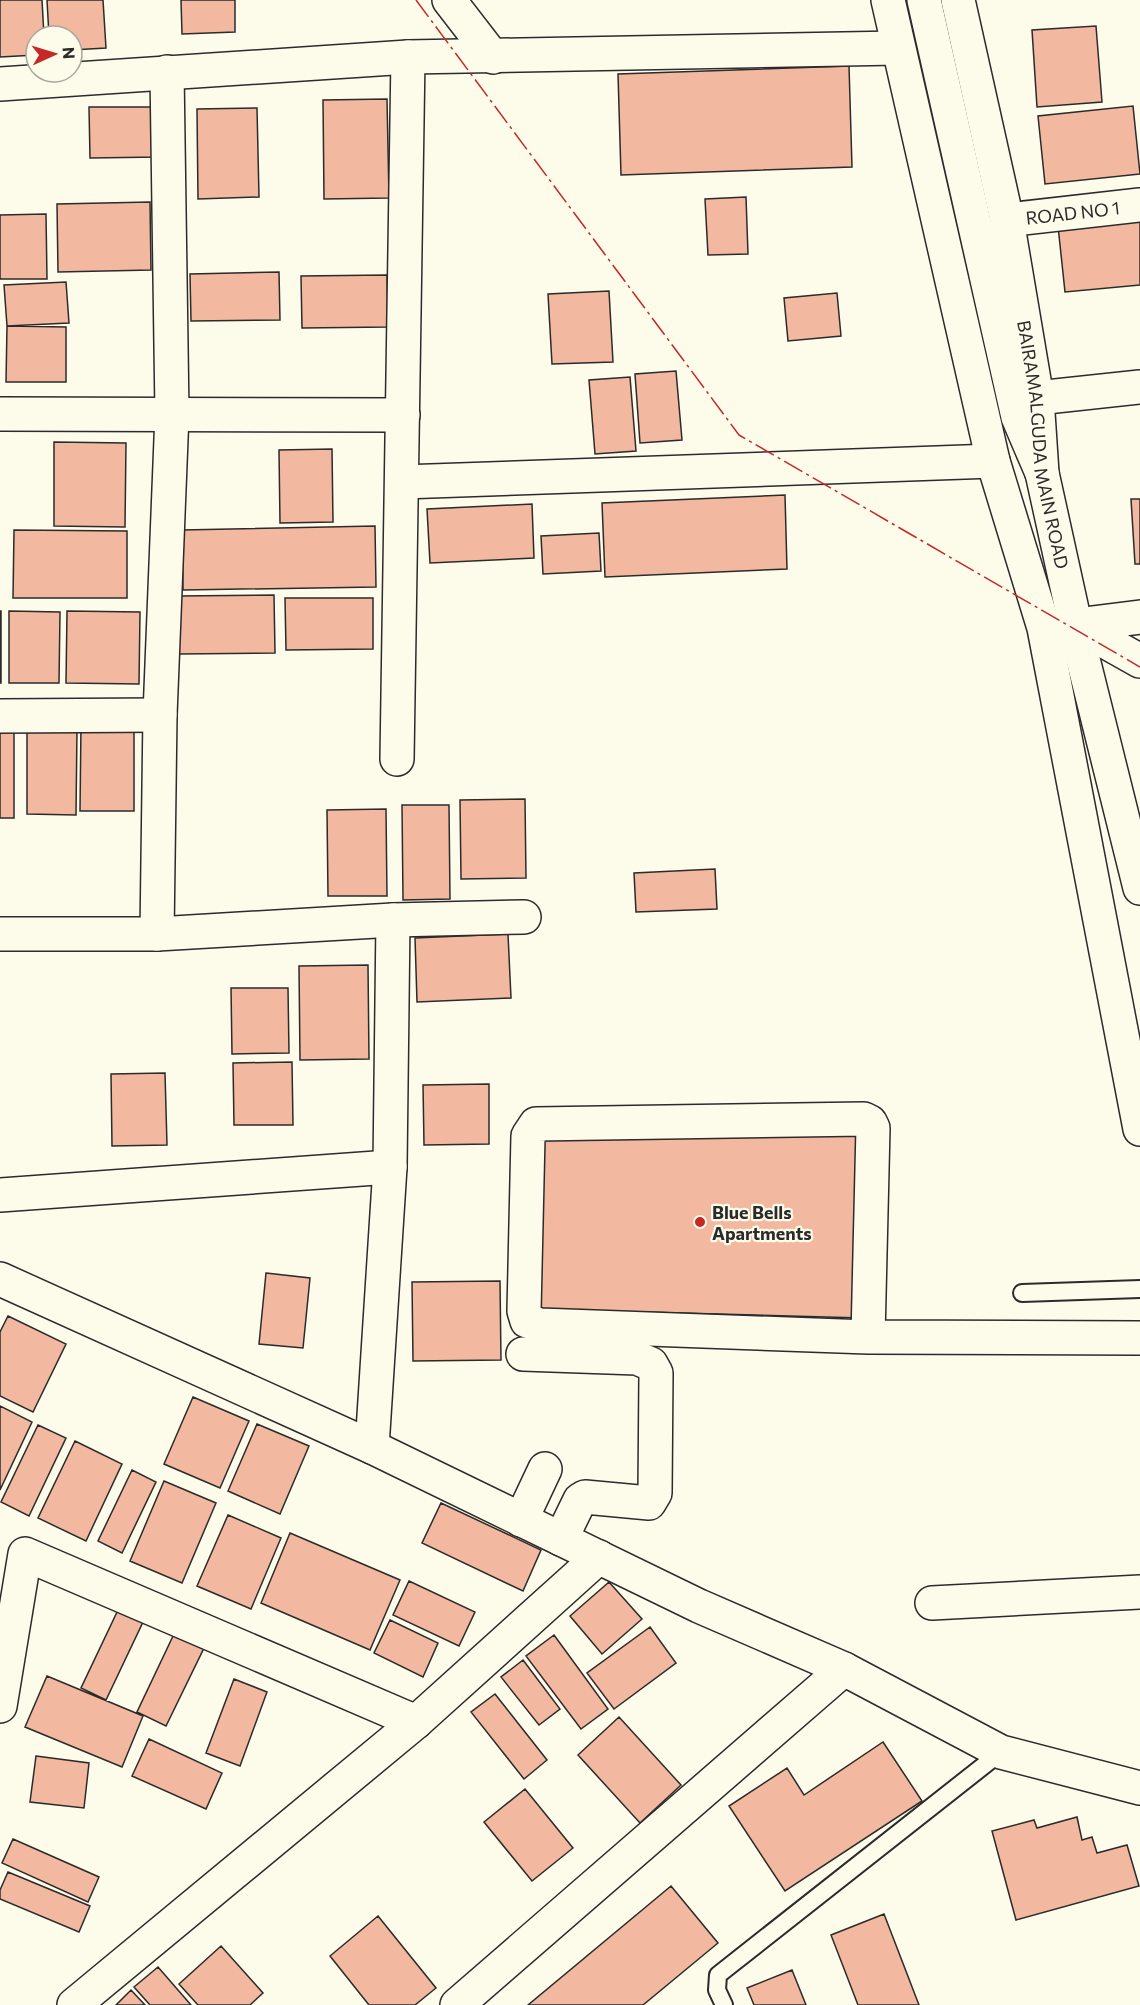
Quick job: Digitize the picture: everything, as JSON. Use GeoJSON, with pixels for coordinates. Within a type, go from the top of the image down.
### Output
{"type":"FeatureCollection","features":[{"type":"Feature","properties":{"kind":"main road"},"geometry":{"type":"LineString","coordinates":[[449,0],[493,57]]}},
{"type":"Feature","properties":{"kind":"main road"},"geometry":{"type":"LineString","coordinates":[[888,0],[993,461],[1044,628],[1140,1130]]}},
{"type":"Feature","properties":{"kind":"main road"},"geometry":{"type":"LineString","coordinates":[[924,0],[1018,417],[1042,474]]}},
{"type":"Feature","properties":{"kind":"main road","name":"BAIRAMALGUDA MAIN ROAD"},"geometry":{"type":"LineString","coordinates":[[958,0],[1007,220],[1037,398],[1042,474],[1140,888]]}},
{"type":"Feature","properties":{"kind":"main road"},"geometry":{"type":"LineString","coordinates":[[0,84],[408,57],[898,48]]}},
{"type":"Feature","properties":{"kind":"main road"},"geometry":{"type":"LineString","coordinates":[[397,759],[408,57]]}},
{"type":"Feature","properties":{"kind":"main road"},"geometry":{"type":"LineString","coordinates":[[157,934],[160,715],[172,414],[167,72]]}},
{"type":"Feature","properties":{"kind":"main road","name":"ROAD NO 1"},"geometry":{"type":"LineString","coordinates":[[1007,220],[1140,205]]}},
{"type":"Feature","properties":{"kind":"main road"},"geometry":{"type":"LineString","coordinates":[[1037,398],[1140,387]]}},
{"type":"Feature","properties":{"kind":"main road"},"geometry":{"type":"LineString","coordinates":[[0,414],[403,415]]}},
{"type":"Feature","properties":{"kind":"main road"},"geometry":{"type":"LineString","coordinates":[[402,482],[993,461]]}},
{"type":"Feature","properties":{"kind":"main road"},"geometry":{"type":"LineString","coordinates":[[1076,625],[1140,617]]}},
{"type":"Feature","properties":{"kind":"main road"},"geometry":{"type":"LineString","coordinates":[[1076,625],[1140,661]]}},
{"type":"Feature","properties":{"kind":"main road"},"geometry":{"type":"LineString","coordinates":[[0,716],[160,715]]}},
{"type":"Feature","properties":{"kind":"main road"},"geometry":{"type":"LineString","coordinates":[[0,934],[157,934],[393,920],[524,917]]}},
{"type":"Feature","properties":{"kind":"main road"},"geometry":{"type":"LineString","coordinates":[[372,1447],[390,1167],[393,920]]}},
{"type":"Feature","properties":{"kind":"main road"},"geometry":{"type":"LineString","coordinates":[[868,1336],[873,1128],[870,1122],[864,1119],[536,1124],[531,1128],[528,1136],[524,1311],[527,1321],[540,1325],[868,1336],[1140,1338]]}},
{"type":"Feature","properties":{"kind":"main road"},"geometry":{"type":"LineString","coordinates":[[0,1195],[390,1167]]}},
{"type":"Feature","properties":{"kind":"main road"},"geometry":{"type":"LineString","coordinates":[[0,1279],[372,1447],[699,1606],[844,1669],[1001,1752],[1140,1788]]}},
{"type":"Feature","properties":{"kind":"main road"},"geometry":{"type":"LineString","coordinates":[[523,1354],[637,1359],[651,1364],[656,1373],[655,1493],[649,1503],[585,1497],[580,1500],[561,1539]]}},
{"type":"Feature","properties":{"kind":"main road"},"geometry":{"type":"LineString","coordinates":[[521,1520],[545,1469]]}},
{"type":"Feature","properties":{"kind":"main road"},"geometry":{"type":"LineString","coordinates":[[0,1706],[13,1549],[416,1722]]}},
{"type":"Feature","properties":{"kind":"main road"},"geometry":{"type":"LineString","coordinates":[[74,2005],[416,1722],[599,1557]]}},
{"type":"Feature","properties":{"kind":"main road"},"geometry":{"type":"LineString","coordinates":[[932,1603],[1140,1592]]}},
{"type":"Feature","properties":{"kind":"main road"},"geometry":{"type":"LineString","coordinates":[[457,2005],[844,1669]]}},
{"type":"Feature","properties":{"kind":"lane"},"geometry":{"type":"LineString","coordinates":[[1022,1293],[1140,1289]]}},
{"type":"Feature","properties":{"kind":"lane"},"geometry":{"type":"LineString","coordinates":[[724,2005],[717,1990],[718,1975],[1001,1752]]}},
{"type":"Feature","properties":{"kind":"building"},"geometry":{"type":"Polygon","coordinates":[[[0,0],[42,0],[43,24],[24,24],[24,56],[0,57],[0,0]]]}},
{"type":"Feature","properties":{"kind":"building"},"geometry":{"type":"Polygon","coordinates":[[[47,0],[103,0],[106,48],[84,49],[84,24],[48,24],[47,0]]]}},
{"type":"Feature","properties":{"kind":"building"},"geometry":{"type":"Polygon","coordinates":[[[181,0],[235,0],[235,32],[182,34],[181,0]]]}},
{"type":"Feature","properties":{"kind":"building"},"geometry":{"type":"Polygon","coordinates":[[[1096,26],[1102,102],[1037,107],[1032,30],[1096,26]]]}},
{"type":"Feature","properties":{"kind":"building"},"geometry":{"type":"Polygon","coordinates":[[[849,66],[852,167],[621,175],[618,74],[849,66]]]}},
{"type":"Feature","properties":{"kind":"building"},"geometry":{"type":"Polygon","coordinates":[[[387,99],[389,198],[324,199],[323,100],[387,99]]]}},
{"type":"Feature","properties":{"kind":"building"},"geometry":{"type":"Polygon","coordinates":[[[1133,106],[1140,174],[1045,184],[1038,116],[1133,106]]]}},
{"type":"Feature","properties":{"kind":"building"},"geometry":{"type":"Polygon","coordinates":[[[89,107],[157,107],[159,157],[90,158],[89,107]]]}},
{"type":"Feature","properties":{"kind":"building"},"geometry":{"type":"Polygon","coordinates":[[[257,108],[259,197],[198,199],[197,109],[257,108]]]}},
{"type":"Feature","properties":{"kind":"building"},"geometry":{"type":"Polygon","coordinates":[[[746,197],[748,254],[708,255],[705,199],[746,197]]]}},
{"type":"Feature","properties":{"kind":"building"},"geometry":{"type":"Polygon","coordinates":[[[150,202],[151,270],[58,272],[57,204],[150,202]]]}},
{"type":"Feature","properties":{"kind":"building"},"geometry":{"type":"Polygon","coordinates":[[[46,214],[47,279],[0,279],[0,215],[46,214]]]}},
{"type":"Feature","properties":{"kind":"building"},"geometry":{"type":"Polygon","coordinates":[[[1140,217],[1140,285],[1065,292],[1058,226],[1140,217]]]}},
{"type":"Feature","properties":{"kind":"building"},"geometry":{"type":"Polygon","coordinates":[[[279,272],[280,320],[191,321],[190,274],[279,272]]]}},
{"type":"Feature","properties":{"kind":"building"},"geometry":{"type":"Polygon","coordinates":[[[387,275],[388,327],[302,328],[301,276],[387,275]]]}},
{"type":"Feature","properties":{"kind":"building"},"geometry":{"type":"Polygon","coordinates":[[[66,282],[69,323],[7,326],[4,285],[66,282]]]}},
{"type":"Feature","properties":{"kind":"building"},"geometry":{"type":"Polygon","coordinates":[[[609,291],[613,362],[552,364],[548,294],[609,291]]]}},
{"type":"Feature","properties":{"kind":"building"},"geometry":{"type":"Polygon","coordinates":[[[837,293],[841,336],[788,341],[784,298],[837,293]]]}},
{"type":"Feature","properties":{"kind":"building"},"geometry":{"type":"Polygon","coordinates":[[[7,326],[66,327],[66,382],[6,382],[7,326]]]}},
{"type":"Feature","properties":{"kind":"building"},"geometry":{"type":"Polygon","coordinates":[[[676,371],[682,440],[640,443],[635,374],[676,371]]]}},
{"type":"Feature","properties":{"kind":"building"},"geometry":{"type":"Polygon","coordinates":[[[630,377],[636,451],[595,454],[589,380],[630,377]]]}},
{"type":"Feature","properties":{"kind":"building"},"geometry":{"type":"Polygon","coordinates":[[[54,442],[126,443],[125,527],[54,526],[54,442]]]}},
{"type":"Feature","properties":{"kind":"building"},"geometry":{"type":"Polygon","coordinates":[[[332,449],[333,522],[280,523],[279,450],[332,449]]]}},
{"type":"Feature","properties":{"kind":"building"},"geometry":{"type":"Polygon","coordinates":[[[785,495],[787,569],[605,577],[602,503],[785,495]]]}},
{"type":"Feature","properties":{"kind":"building"},"geometry":{"type":"Polygon","coordinates":[[[1131,499],[1140,499],[1140,564],[1135,564],[1131,499]]]}},
{"type":"Feature","properties":{"kind":"building"},"geometry":{"type":"Polygon","coordinates":[[[532,504],[534,558],[430,563],[427,509],[532,504]]]}},
{"type":"Feature","properties":{"kind":"building"},"geometry":{"type":"Polygon","coordinates":[[[375,526],[376,587],[183,590],[182,530],[375,526]]]}},
{"type":"Feature","properties":{"kind":"building"},"geometry":{"type":"Polygon","coordinates":[[[14,530],[127,531],[127,598],[13,598],[14,530]]]}},
{"type":"Feature","properties":{"kind":"building"},"geometry":{"type":"Polygon","coordinates":[[[599,533],[601,571],[543,574],[541,536],[599,533]]]}},
{"type":"Feature","properties":{"kind":"building"},"geometry":{"type":"Polygon","coordinates":[[[274,595],[275,653],[178,654],[177,596],[274,595]]]}},
{"type":"Feature","properties":{"kind":"building"},"geometry":{"type":"Polygon","coordinates":[[[285,598],[373,598],[373,649],[286,650],[285,598]]]}},
{"type":"Feature","properties":{"kind":"building"},"geometry":{"type":"Polygon","coordinates":[[[1,611],[1,683],[0,683],[1,611]]]}},
{"type":"Feature","properties":{"kind":"building"},"geometry":{"type":"Polygon","coordinates":[[[9,611],[60,612],[59,683],[9,683],[9,611]]]}},
{"type":"Feature","properties":{"kind":"building"},"geometry":{"type":"Polygon","coordinates":[[[67,611],[140,612],[139,684],[66,683],[67,611]]]}},
{"type":"Feature","properties":{"kind":"building"},"geometry":{"type":"Polygon","coordinates":[[[0,724],[14,724],[14,818],[0,818],[0,724]]]}},
{"type":"Feature","properties":{"kind":"building"},"geometry":{"type":"Polygon","coordinates":[[[81,724],[134,725],[134,811],[80,811],[81,724]]]}},
{"type":"Feature","properties":{"kind":"building"},"geometry":{"type":"Polygon","coordinates":[[[27,729],[77,729],[76,815],[27,814],[27,729]]]}},
{"type":"Feature","properties":{"kind":"building"},"geometry":{"type":"Polygon","coordinates":[[[525,799],[526,878],[461,879],[460,800],[525,799]]]}},
{"type":"Feature","properties":{"kind":"building"},"geometry":{"type":"Polygon","coordinates":[[[402,805],[449,805],[450,899],[403,900],[402,805]]]}},
{"type":"Feature","properties":{"kind":"building"},"geometry":{"type":"Polygon","coordinates":[[[386,809],[387,896],[328,896],[327,810],[386,809]]]}},
{"type":"Feature","properties":{"kind":"building"},"geometry":{"type":"Polygon","coordinates":[[[715,869],[717,909],[636,912],[634,873],[715,869]]]}},
{"type":"Feature","properties":{"kind":"building"},"geometry":{"type":"Polygon","coordinates":[[[508,934],[511,998],[417,1002],[415,938],[508,934]]]}},
{"type":"Feature","properties":{"kind":"building"},"geometry":{"type":"Polygon","coordinates":[[[368,965],[369,1059],[300,1060],[299,966],[368,965]]]}},
{"type":"Feature","properties":{"kind":"building"},"geometry":{"type":"Polygon","coordinates":[[[231,988],[288,988],[289,1053],[232,1054],[231,988]]]}},
{"type":"Feature","properties":{"kind":"building"},"geometry":{"type":"Polygon","coordinates":[[[292,1062],[293,1125],[234,1125],[233,1063],[292,1062]]]}},
{"type":"Feature","properties":{"kind":"building"},"geometry":{"type":"Polygon","coordinates":[[[165,1073],[167,1145],[112,1146],[111,1074],[165,1073]]]}},
{"type":"Feature","properties":{"kind":"building"},"geometry":{"type":"Polygon","coordinates":[[[489,1084],[489,1144],[424,1145],[423,1085],[489,1084]]]}},
{"type":"Feature","properties":{"kind":"building","name":"Blue Bells Apartments"},"geometry":{"type":"Polygon","coordinates":[[[537,1135],[867,1135],[863,1318],[531,1309],[537,1135]]]}},
{"type":"Feature","properties":{"kind":"building"},"geometry":{"type":"Polygon","coordinates":[[[266,1273],[310,1278],[303,1348],[259,1344],[266,1273]]]}},
{"type":"Feature","properties":{"kind":"building"},"geometry":{"type":"Polygon","coordinates":[[[500,1281],[501,1360],[413,1361],[412,1282],[500,1281]]]}},
{"type":"Feature","properties":{"kind":"building"},"geometry":{"type":"Polygon","coordinates":[[[8,1316],[66,1344],[33,1412],[0,1396],[0,1332],[8,1316]]]}},
{"type":"Feature","properties":{"kind":"building"},"geometry":{"type":"Polygon","coordinates":[[[193,1397],[249,1421],[220,1488],[164,1464],[193,1397]]]}},
{"type":"Feature","properties":{"kind":"building"},"geometry":{"type":"Polygon","coordinates":[[[0,1406],[32,1422],[0,1490],[0,1406]]]}},
{"type":"Feature","properties":{"kind":"building"},"geometry":{"type":"Polygon","coordinates":[[[257,1424],[309,1446],[280,1514],[228,1491],[257,1424]]]}},
{"type":"Feature","properties":{"kind":"building"},"geometry":{"type":"Polygon","coordinates":[[[38,1425],[66,1438],[29,1516],[1,1502],[38,1425]]]}},
{"type":"Feature","properties":{"kind":"building"},"geometry":{"type":"Polygon","coordinates":[[[75,1441],[122,1464],[86,1541],[38,1518],[75,1441]]]}},
{"type":"Feature","properties":{"kind":"building"},"geometry":{"type":"Polygon","coordinates":[[[132,1470],[156,1482],[122,1553],[98,1541],[132,1470]]]}},
{"type":"Feature","properties":{"kind":"building"},"geometry":{"type":"Polygon","coordinates":[[[164,1481],[216,1503],[182,1583],[130,1561],[164,1481]]]}},
{"type":"Feature","properties":{"kind":"building"},"geometry":{"type":"Polygon","coordinates":[[[441,1503],[541,1550],[523,1591],[422,1543],[441,1503]]]}},
{"type":"Feature","properties":{"kind":"building"},"geometry":{"type":"Polygon","coordinates":[[[228,1515],[281,1538],[251,1609],[197,1586],[228,1515]]]}},
{"type":"Feature","properties":{"kind":"building"},"geometry":{"type":"Polygon","coordinates":[[[290,1533],[400,1580],[370,1650],[261,1603],[290,1533]]]}},
{"type":"Feature","properties":{"kind":"building"},"geometry":{"type":"Polygon","coordinates":[[[409,1581],[475,1612],[459,1646],[393,1615],[409,1581]]]}},
{"type":"Feature","properties":{"kind":"building"},"geometry":{"type":"Polygon","coordinates":[[[609,1582],[642,1619],[602,1654],[570,1616],[609,1582]]]}},
{"type":"Feature","properties":{"kind":"building"},"geometry":{"type":"Polygon","coordinates":[[[118,1610],[143,1622],[106,1700],[81,1688],[118,1610]]]}},
{"type":"Feature","properties":{"kind":"building"},"geometry":{"type":"Polygon","coordinates":[[[390,1620],[438,1643],[423,1677],[374,1653],[390,1620]]]}},
{"type":"Feature","properties":{"kind":"building"},"geometry":{"type":"Polygon","coordinates":[[[650,1627],[676,1663],[614,1709],[587,1673],[650,1627]]]}},
{"type":"Feature","properties":{"kind":"building"},"geometry":{"type":"Polygon","coordinates":[[[174,1634],[204,1648],[166,1726],[137,1712],[174,1634]]]}},
{"type":"Feature","properties":{"kind":"building"},"geometry":{"type":"Polygon","coordinates":[[[554,1635],[608,1709],[581,1729],[526,1656],[554,1635]]]}},
{"type":"Feature","properties":{"kind":"building"},"geometry":{"type":"Polygon","coordinates":[[[523,1660],[560,1709],[539,1725],[501,1677],[523,1660]]]}},
{"type":"Feature","properties":{"kind":"building"},"geometry":{"type":"Polygon","coordinates":[[[47,1676],[143,1716],[122,1767],[25,1727],[47,1676]]]}},
{"type":"Feature","properties":{"kind":"building"},"geometry":{"type":"Polygon","coordinates":[[[234,1679],[267,1692],[240,1766],[206,1753],[234,1679]]]}},
{"type":"Feature","properties":{"kind":"building"},"geometry":{"type":"Polygon","coordinates":[[[495,1694],[547,1760],[524,1779],[471,1712],[495,1694]]]}},
{"type":"Feature","properties":{"kind":"building"},"geometry":{"type":"Polygon","coordinates":[[[619,1717],[681,1785],[640,1823],[578,1755],[619,1717]]]}},
{"type":"Feature","properties":{"kind":"building"},"geometry":{"type":"Polygon","coordinates":[[[149,1739],[222,1773],[206,1809],[132,1776],[149,1739]]]}},
{"type":"Feature","properties":{"kind":"building"},"geometry":{"type":"Polygon","coordinates":[[[883,1742],[922,1801],[785,1891],[729,1806],[787,1768],[804,1795],[883,1742]]]}},
{"type":"Feature","properties":{"kind":"building"},"geometry":{"type":"Polygon","coordinates":[[[36,1756],[89,1763],[84,1808],[30,1802],[36,1756]]]}},
{"type":"Feature","properties":{"kind":"building"},"geometry":{"type":"Polygon","coordinates":[[[525,1789],[573,1848],[532,1881],[484,1822],[525,1789]]]}},
{"type":"Feature","properties":{"kind":"building"},"geometry":{"type":"Polygon","coordinates":[[[1077,1817],[1082,1840],[1092,1837],[1097,1853],[1127,1845],[1139,1886],[1016,1920],[992,1831],[1034,1820],[1037,1828],[1077,1817]]]}},
{"type":"Feature","properties":{"kind":"building"},"geometry":{"type":"Polygon","coordinates":[[[13,1839],[99,1877],[88,1902],[2,1863],[13,1839]]]}},
{"type":"Feature","properties":{"kind":"building"},"geometry":{"type":"Polygon","coordinates":[[[8,1872],[90,1906],[79,1932],[0,1899],[0,1890],[8,1872]]]}},
{"type":"Feature","properties":{"kind":"building"},"geometry":{"type":"Polygon","coordinates":[[[671,1886],[718,1943],[643,2005],[528,2005],[671,1886]]]}},
{"type":"Feature","properties":{"kind":"building"},"geometry":{"type":"Polygon","coordinates":[[[884,1914],[919,2005],[858,2005],[831,1935],[884,1914]]]}},
{"type":"Feature","properties":{"kind":"building"},"geometry":{"type":"Polygon","coordinates":[[[378,1916],[436,1988],[415,2005],[369,2005],[330,1956],[378,1916]]]}},
{"type":"Feature","properties":{"kind":"building"},"geometry":{"type":"Polygon","coordinates":[[[221,1946],[263,1993],[250,2005],[198,2005],[179,1984],[221,1946]]]}},
{"type":"Feature","properties":{"kind":"building"},"geometry":{"type":"Polygon","coordinates":[[[158,1967],[191,2005],[150,2005],[134,1987],[158,1967]]]}},
{"type":"Feature","properties":{"kind":"building"},"geometry":{"type":"Polygon","coordinates":[[[792,1970],[806,2005],[754,2005],[747,1988],[792,1970]]]}},
{"type":"Feature","properties":{"kind":"building"},"geometry":{"type":"Polygon","coordinates":[[[131,1990],[145,2005],[116,2005],[131,1990]]]}},
{"type":"Feature","properties":{"kind":"power"},"geometry":{"type":"LineString","coordinates":[[416,0],[739,435],[1140,667]]}},
{"type":"Feature","properties":{"kind":"place","name":"Blue Bells Apartments"},"geometry":{"type":"Point","coordinates":[700,1222]}}]}
